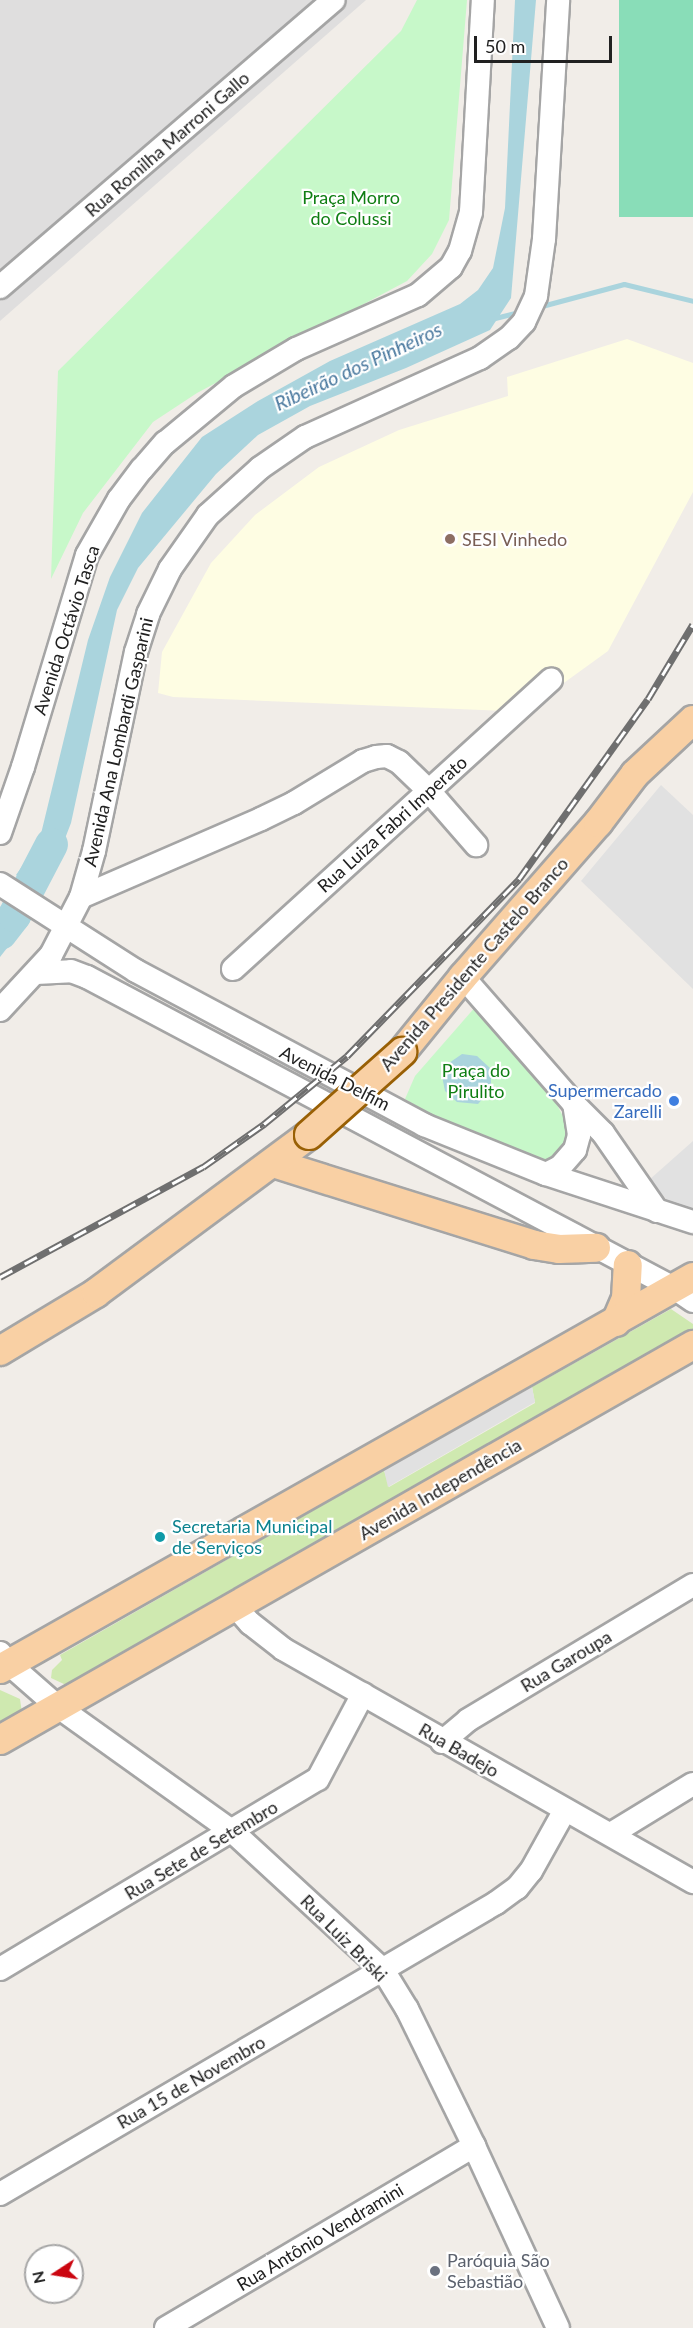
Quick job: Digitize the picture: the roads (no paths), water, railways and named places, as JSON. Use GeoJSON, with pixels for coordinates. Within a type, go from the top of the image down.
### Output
{"type":"FeatureCollection","features":[{"type":"Feature","properties":{"kind":"main road","name":"Avenida Presidente Castelo Branco"},"geometry":{"type":"LineString","coordinates":[[0,1351],[96,1293],[273,1163],[309,1135],[402,1052],[462,977],[598,823],[635,774],[693,720]]}},
{"type":"Feature","properties":{"kind":"main road"},"geometry":{"type":"LineString","coordinates":[[273,1163],[534,1245],[559,1250],[596,1248]]}},
{"type":"Feature","properties":{"kind":"main road"},"geometry":{"type":"LineString","coordinates":[[616,1322],[626,1299],[628,1264]]}},
{"type":"Feature","properties":{"kind":"main road"},"geometry":{"type":"LineString","coordinates":[[3,1662],[616,1322],[687,1289]]}},
{"type":"Feature","properties":{"kind":"main road","name":"Avenida Independência"},"geometry":{"type":"LineString","coordinates":[[0,1740],[693,1345]]}},
{"type":"Feature","properties":{"kind":"street","name":"Rua Romilha Marroni Gallo"},"geometry":{"type":"LineString","coordinates":[[0,287],[334,0]]}},
{"type":"Feature","properties":{"kind":"street","name":"Avenida Octávio Tasca"},"geometry":{"type":"LineString","coordinates":[[0,833],[23,766],[87,555],[103,525],[136,477],[165,443],[234,386],[296,349],[418,295],[451,267],[460,251],[471,212],[483,0]]}},
{"type":"Feature","properties":{"kind":"street","name":"Avenida Ana Lombardi Gasparini"},"geometry":{"type":"LineString","coordinates":[[0,1010],[51,955],[68,927],[81,897],[94,851],[136,652],[148,614],[170,569],[208,515],[260,468],[305,437],[480,358],[509,338],[524,322],[536,296],[544,239],[558,0]]}},
{"type":"Feature","properties":{"kind":"street","name":"Rua Luiza Fabri Imperato"},"geometry":{"type":"LineString","coordinates":[[233,969],[551,680]]}},
{"type":"Feature","properties":{"kind":"street"},"geometry":{"type":"LineString","coordinates":[[81,897],[261,819],[294,803],[363,761],[376,757],[387,756],[399,762],[429,791],[476,845]]}},
{"type":"Feature","properties":{"kind":"street","name":"Avenida Delfim"},"geometry":{"type":"LineString","coordinates":[[0,884],[136,971],[424,1125],[546,1174],[693,1222]]}},
{"type":"Feature","properties":{"kind":"street","name":"Avenida Delfim"},"geometry":{"type":"LineString","coordinates":[[36,973],[71,971],[87,977],[596,1248],[687,1289]]}},
{"type":"Feature","properties":{"kind":"street"},"geometry":{"type":"LineString","coordinates":[[462,977],[574,1104],[603,1132],[657,1211]]}},
{"type":"Feature","properties":{"kind":"street"},"geometry":{"type":"LineString","coordinates":[[546,1174],[560,1167],[575,1150],[579,1136],[574,1104]]}},
{"type":"Feature","properties":{"kind":"street","name":"Rua Garoupa"},"geometry":{"type":"LineString","coordinates":[[442,1742],[468,1720],[693,1586]]}},
{"type":"Feature","properties":{"kind":"street","name":"Rua Badejo"},"geometry":{"type":"LineString","coordinates":[[235,1606],[250,1623],[283,1649],[442,1742],[611,1834],[693,1882]]}},
{"type":"Feature","properties":{"kind":"street","name":"Rua Luiz Briski"},"geometry":{"type":"LineString","coordinates":[[3,1662],[57,1706],[233,1832],[383,1970],[407,2008],[558,2328]]}},
{"type":"Feature","properties":{"kind":"street","name":"Rua Sete de Setembro"},"geometry":{"type":"LineString","coordinates":[[0,1969],[233,1832],[318,1779],[363,1694]]}},
{"type":"Feature","properties":{"kind":"street"},"geometry":{"type":"LineString","coordinates":[[611,1834],[693,1784]]}},
{"type":"Feature","properties":{"kind":"street","name":"Rua 15 de Novembro"},"geometry":{"type":"LineString","coordinates":[[0,2194],[496,1903],[517,1887],[531,1871],[565,1810]]}},
{"type":"Feature","properties":{"kind":"street","name":"Rua Antônio Vendramini"},"geometry":{"type":"LineString","coordinates":[[166,2328],[474,2146]]}},
{"type":"Feature","properties":{"kind":"water"},"geometry":{"type":"Polygon","coordinates":[[[515,0],[536,0],[511,298],[490,330],[406,368],[310,406],[258,435],[216,474],[138,568],[117,610],[71,823],[45,890],[16,875],[39,842],[88,640],[110,577],[142,513],[202,437],[258,401],[330,361],[460,304],[478,290],[493,268],[505,208],[515,0]]]}},
{"type":"Feature","properties":{"kind":"water"},"geometry":{"type":"Polygon","coordinates":[[[2,914],[22,929],[0,957],[0,916],[2,914]]]}},
{"type":"Feature","properties":{"kind":"water"},"geometry":{"type":"Polygon","coordinates":[[[462,1054],[477,1056],[491,1069],[491,1089],[478,1104],[457,1102],[445,1091],[442,1076],[449,1063],[462,1054]]]}},
{"type":"Feature","properties":{"kind":"waterway"},"geometry":{"type":"LineString","coordinates":[[538,307],[624,284],[693,301]]}},
{"type":"Feature","properties":{"kind":"waterway"},"geometry":{"type":"LineString","coordinates":[[491,319],[520,312]]}},
{"type":"Feature","properties":{"kind":"waterway","name":"Ribeirão dos Pinheiros"},"geometry":{"type":"LineString","coordinates":[[0,933],[14,915],[51,844]]}},
{"type":"Feature","properties":{"kind":"railway"},"geometry":{"type":"LineString","coordinates":[[0,1277],[203,1167],[264,1124],[347,1056],[519,879],[648,699],[693,624]]}},
{"type":"Feature","properties":{"kind":"place","name":"SESI Vinhedo"},"geometry":{"type":"Point","coordinates":[450,539]}},
{"type":"Feature","properties":{"kind":"place","name":"Supermercado Zarelli"},"geometry":{"type":"Point","coordinates":[674,1101]}},
{"type":"Feature","properties":{"kind":"place","name":"Secretaria Municipal de Serviços"},"geometry":{"type":"Point","coordinates":[160,1537]}},
{"type":"Feature","properties":{"kind":"place","name":"Paróquia São Sebastião"},"geometry":{"type":"Point","coordinates":[435,2271]}},
{"type":"Feature","properties":{"kind":"park label","name":"Praça Morro do Colussi"},"geometry":{"type":"Point","coordinates":[351,208]}},
{"type":"Feature","properties":{"kind":"park label","name":"Praça do Pirulito"},"geometry":{"type":"Point","coordinates":[476,1081]}}]}
